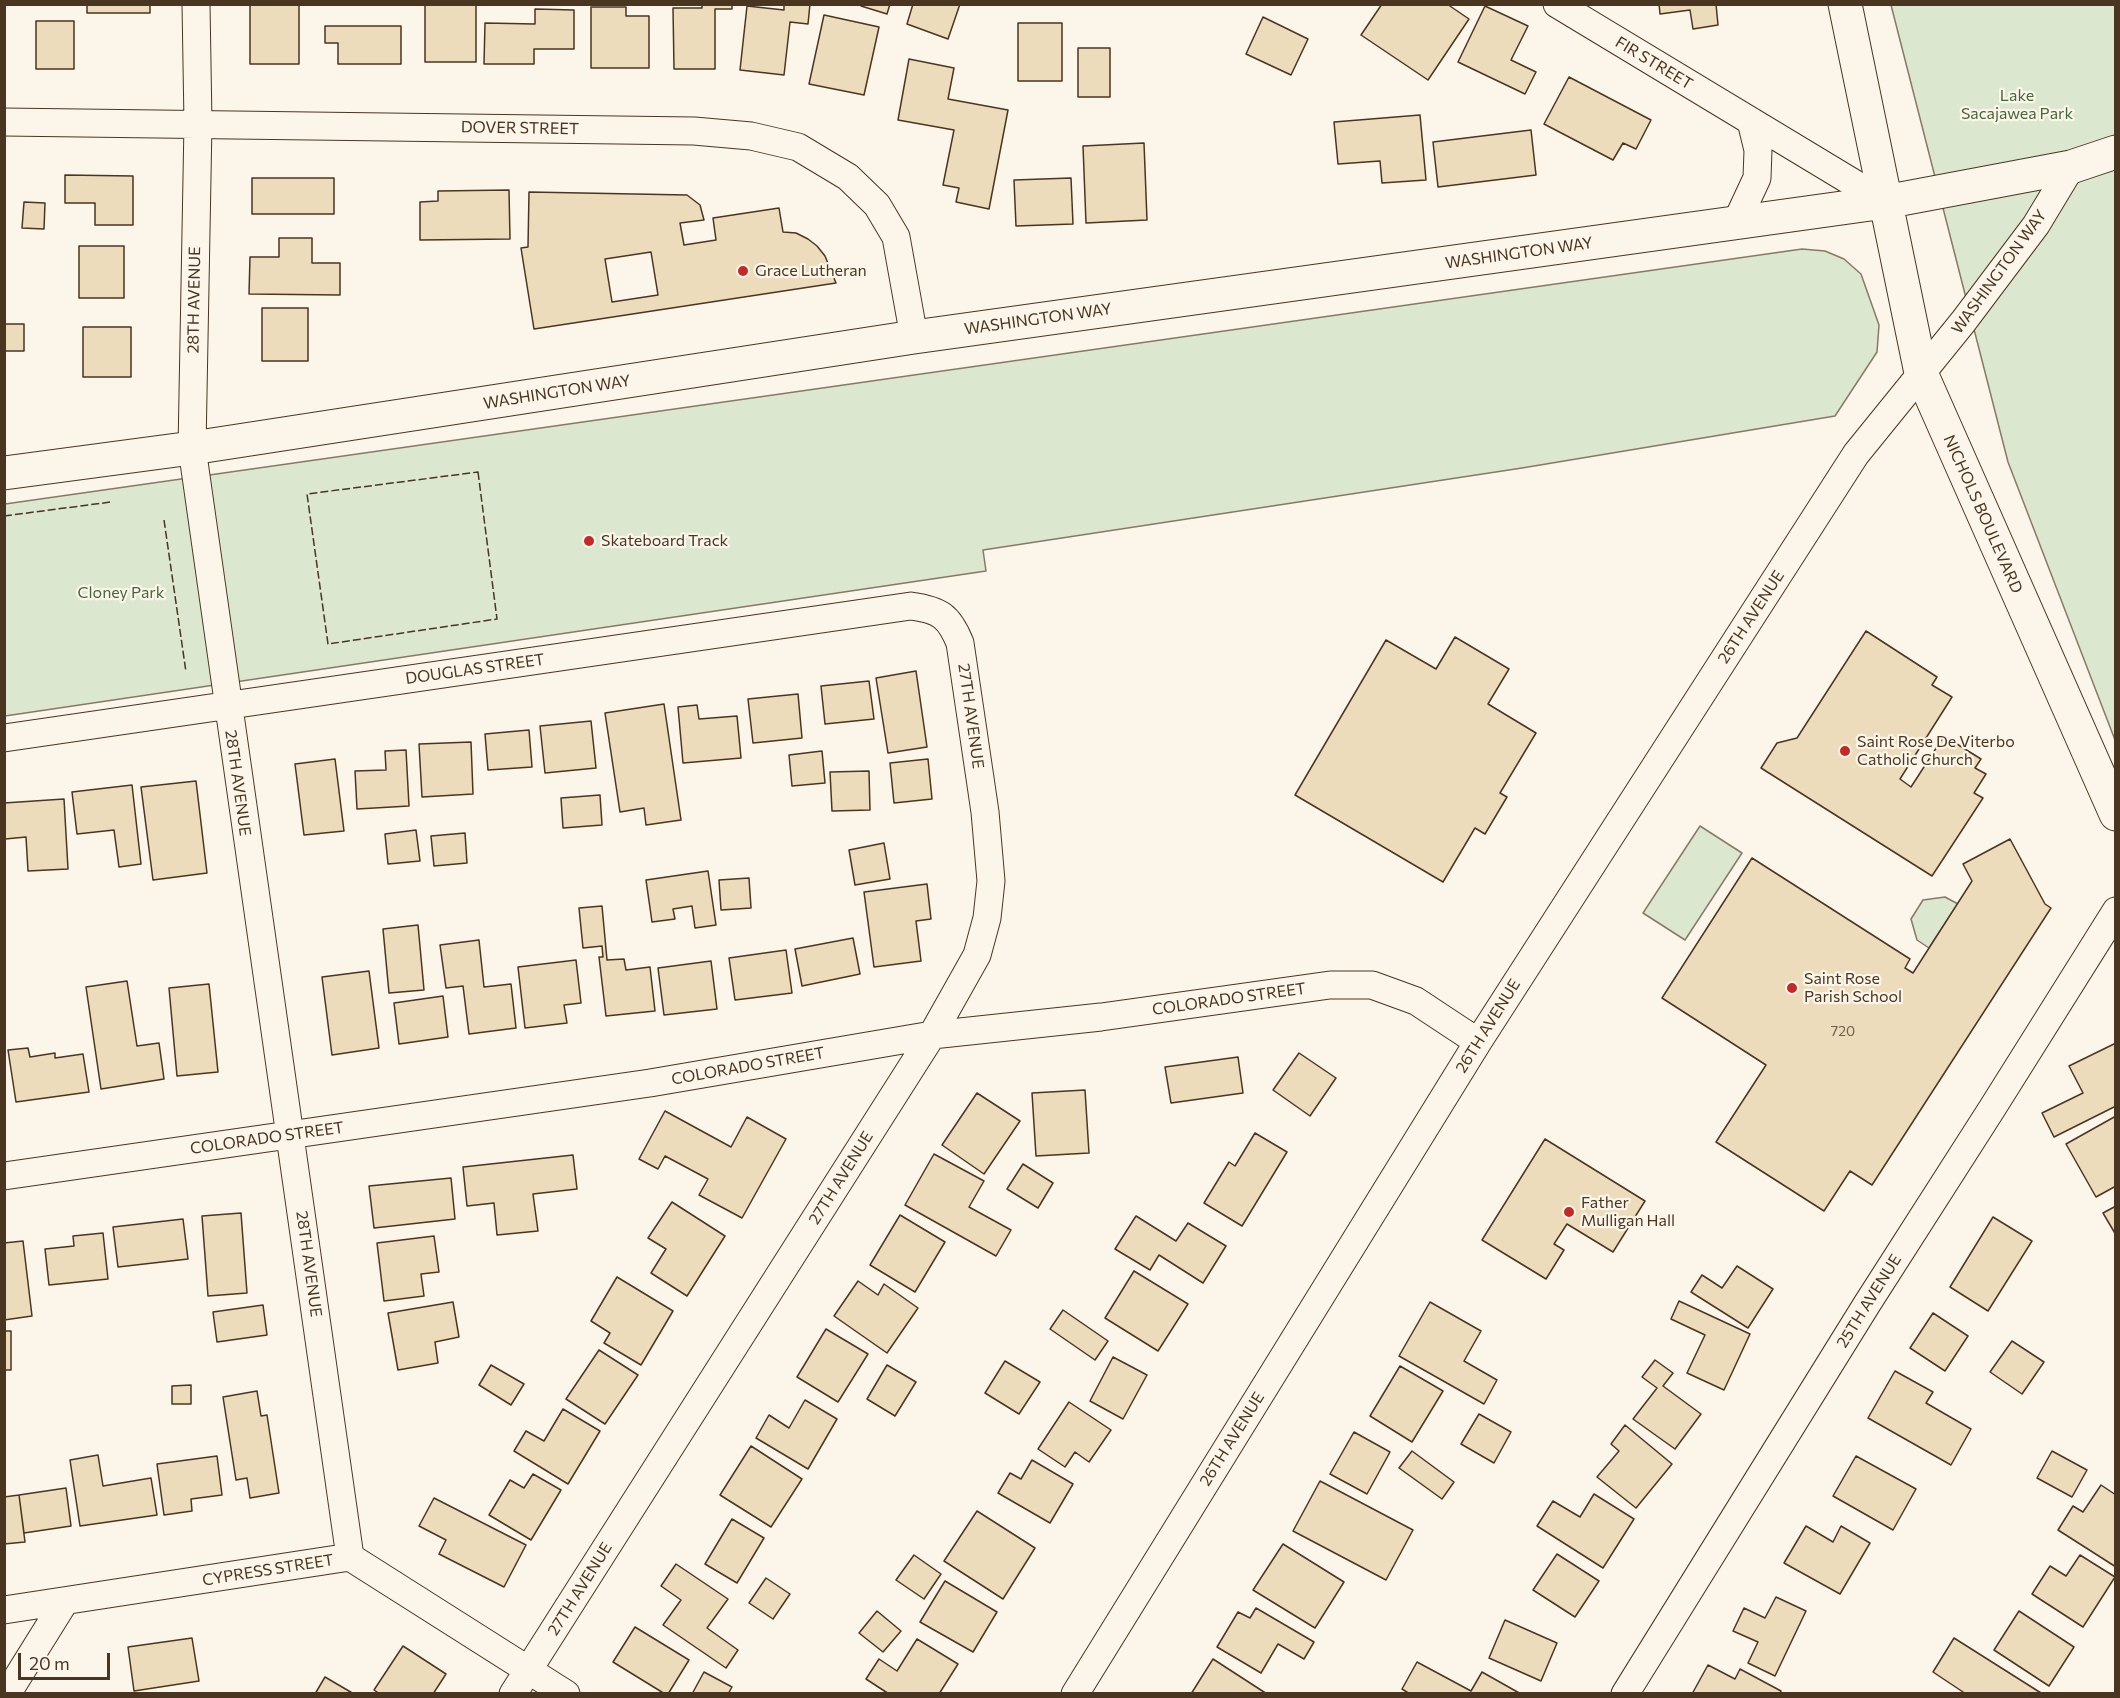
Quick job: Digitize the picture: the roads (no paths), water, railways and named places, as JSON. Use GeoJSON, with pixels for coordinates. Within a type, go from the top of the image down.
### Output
{"type":"FeatureCollection","features":[{"type":"Feature","properties":{"kind":"main road","name":"NICHOLS BOULEVARD"},"geometry":{"type":"LineString","coordinates":[[1845,4],[1921,373],[2115,814]]}},
{"type":"Feature","properties":{"kind":"main road","name":"WASHINGTON WAY"},"geometry":{"type":"LineString","coordinates":[[4,473],[192,448],[914,336],[1885,202],[2071,167],[2115,152]]}},
{"type":"Feature","properties":{"kind":"street","name":"28TH AVENUE"},"geometry":{"type":"LineString","coordinates":[[196,4],[198,123],[192,448],[350,1557]]}},
{"type":"Feature","properties":{"kind":"street","name":"FIR STREET"},"geometry":{"type":"LineString","coordinates":[[1557,4],[1885,202]]}},
{"type":"Feature","properties":{"kind":"street"},"geometry":{"type":"LineString","coordinates":[[1736,223],[1757,178],[1758,150],[1751,121]]}},
{"type":"Feature","properties":{"kind":"street","name":"DOVER STREET"},"geometry":{"type":"LineString","coordinates":[[4,122],[694,131],[752,136],[798,147],[848,177],[877,205],[896,237],[914,336]]}},
{"type":"Feature","properties":{"kind":"street","name":"WASHINGTON WAY"},"geometry":{"type":"LineString","coordinates":[[1921,373],[1963,322],[2036,225],[2071,167]]}},
{"type":"Feature","properties":{"kind":"street","name":"26TH AVENUE"},"geometry":{"type":"LineString","coordinates":[[1075,1694],[1478,1042],[1856,454],[1921,373]]}},
{"type":"Feature","properties":{"kind":"street","name":"DOUGLAS STREET"},"geometry":{"type":"LineString","coordinates":[[4,738],[911,606],[943,615]]}},
{"type":"Feature","properties":{"kind":"street","name":"27TH AVENUE"},"geometry":{"type":"LineString","coordinates":[[513,1694],[932,1035],[977,955],[987,918],[991,881],[985,812],[960,642],[954,627],[943,615]]}},
{"type":"Feature","properties":{"kind":"street","name":"25TH AVENUE"},"geometry":{"type":"LineString","coordinates":[[1625,1694],[2115,911]]}},
{"type":"Feature","properties":{"kind":"street","name":"COLORADO STREET"},"geometry":{"type":"LineString","coordinates":[[4,1176],[650,1083],[932,1035],[1101,1017],[1330,984],[1372,984],[1416,1001],[1478,1042]]}},
{"type":"Feature","properties":{"kind":"street","name":"CYPRESS STREET"},"geometry":{"type":"LineString","coordinates":[[4,1610],[350,1557],[566,1694]]}},
{"type":"Feature","properties":{"kind":"street"},"geometry":{"type":"LineString","coordinates":[[7,1694],[65,1601]]}},
{"type":"Feature","properties":{"kind":"place","name":"Grace Lutheran"},"geometry":{"type":"Point","coordinates":[743,271]}},
{"type":"Feature","properties":{"kind":"place","name":"Skateboard Track"},"geometry":{"type":"Point","coordinates":[589,541]}},
{"type":"Feature","properties":{"kind":"place","name":"Saint Rose De Viterbo Catholic Church"},"geometry":{"type":"Point","coordinates":[1845,751]}},
{"type":"Feature","properties":{"kind":"place","name":"Saint Rose Parish School"},"geometry":{"type":"Point","coordinates":[1792,988]}},
{"type":"Feature","properties":{"kind":"place","name":"Father Mulligan Hall"},"geometry":{"type":"Point","coordinates":[1569,1212]}},
{"type":"Feature","properties":{"kind":"park label","name":"Lake Sacajawea Park"},"geometry":{"type":"Point","coordinates":[2017,105]}},
{"type":"Feature","properties":{"kind":"park label","name":"Cloney Park"},"geometry":{"type":"Point","coordinates":[121,593]}}]}
